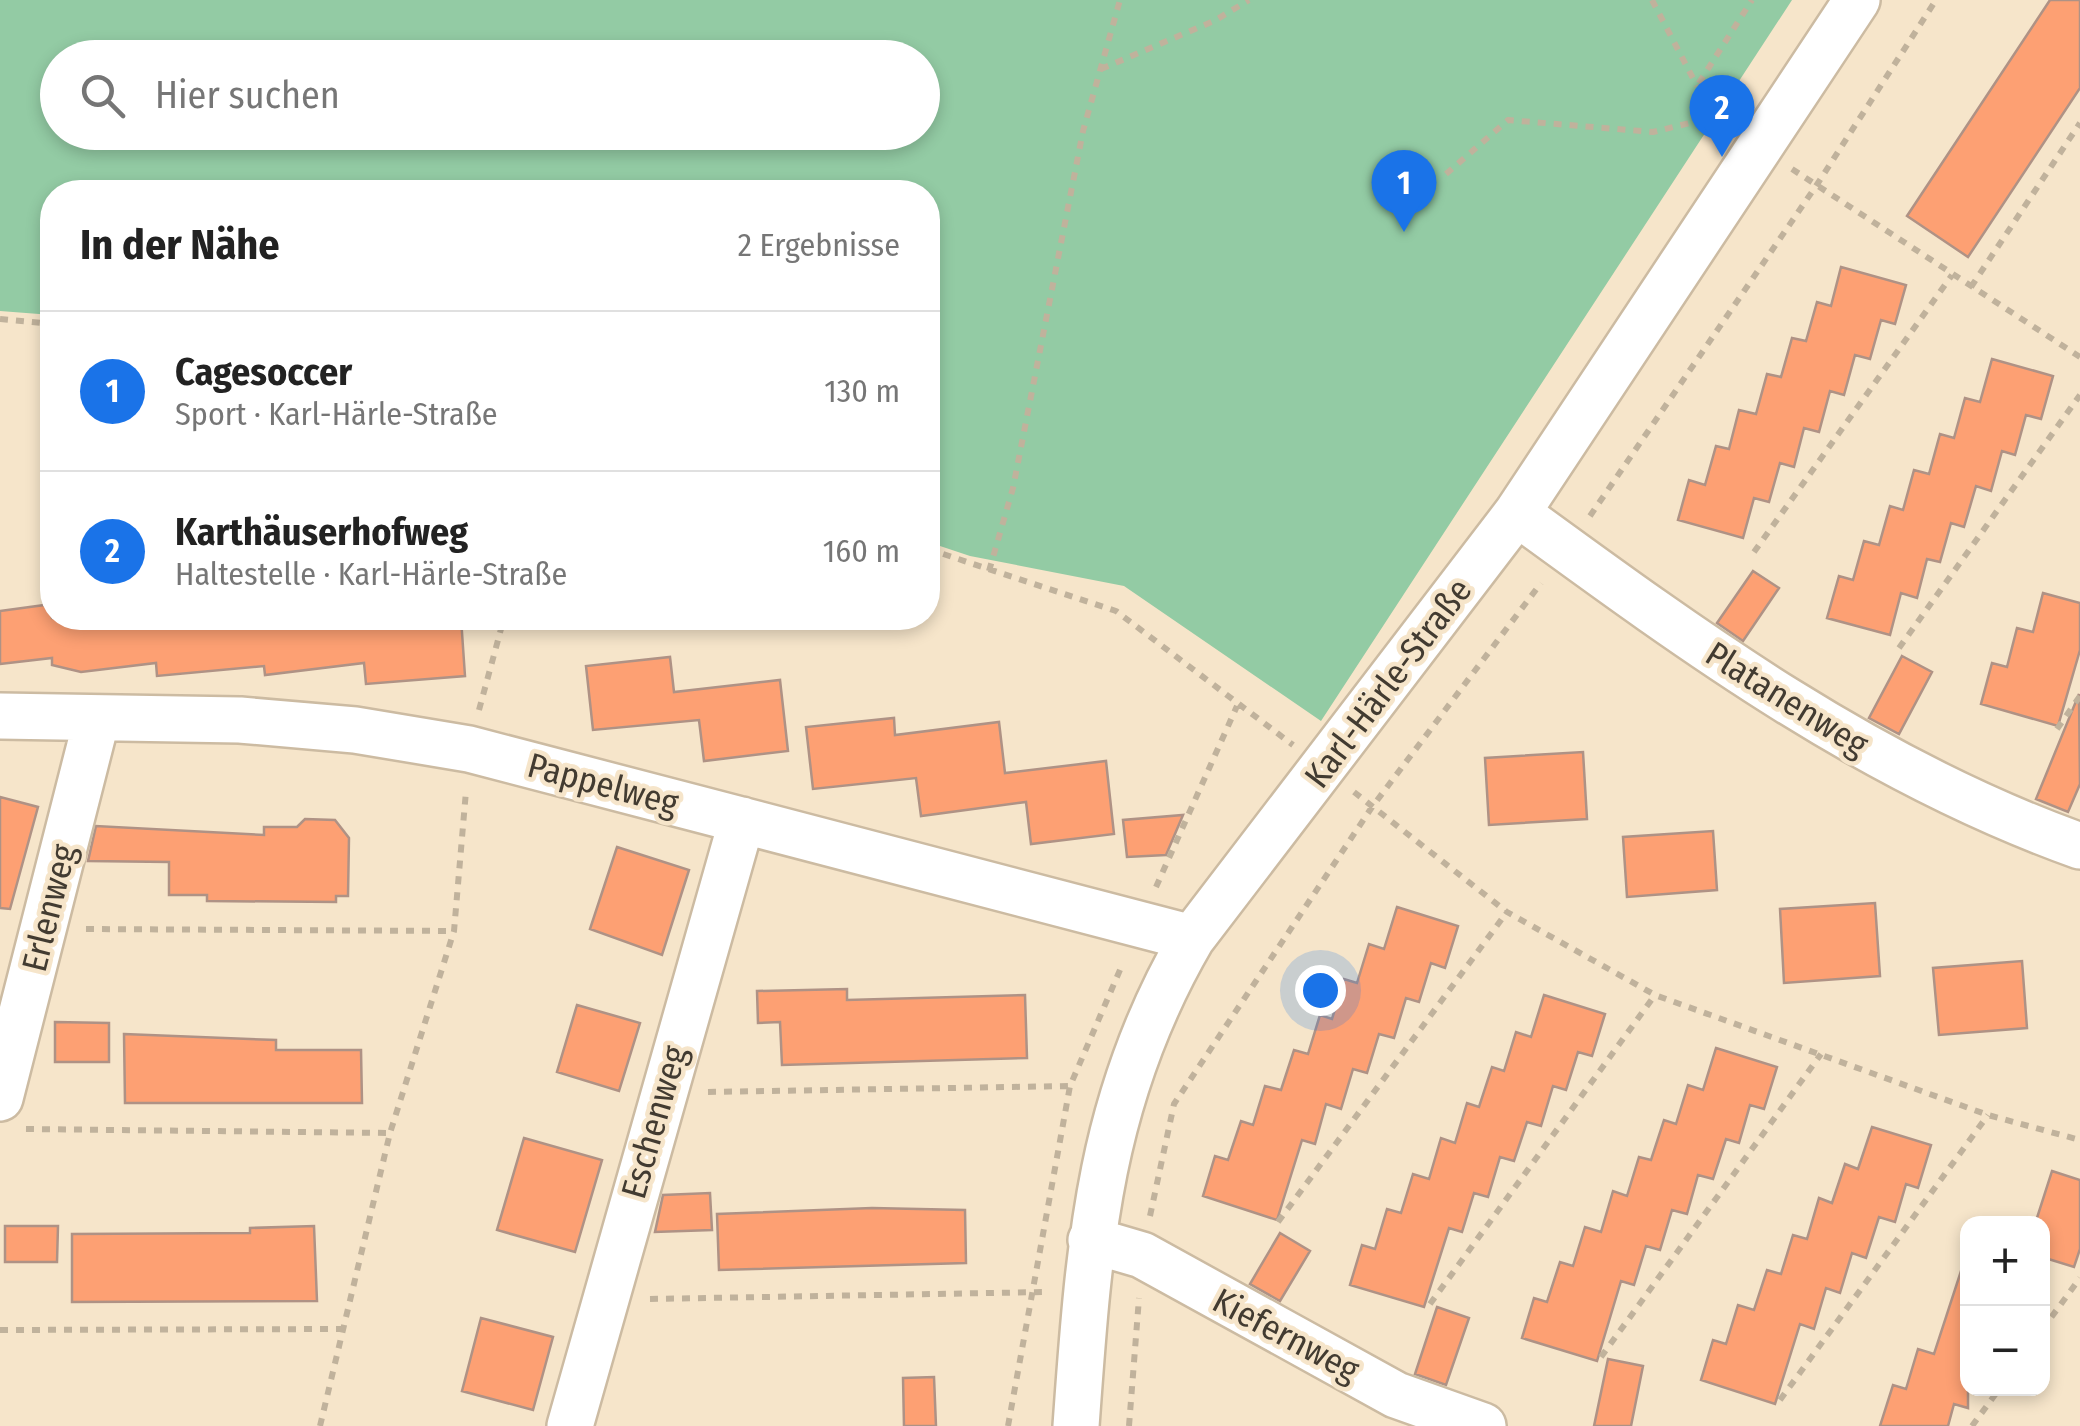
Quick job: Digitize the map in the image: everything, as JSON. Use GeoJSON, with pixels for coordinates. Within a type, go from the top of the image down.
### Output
{"type":"FeatureCollection","features":[{"type":"Feature","properties":{"kind":"street","name":"Karl-Härle-Straße"},"geometry":{"type":"LineString","coordinates":[[1076,1426],[1091,1240],[1104,1159],[1130,1064],[1161,991],[1192,938],[1517,513],[1762,149],[1857,0]]}},
{"type":"Feature","properties":{"kind":"street","name":"Platanenweg"},"geometry":{"type":"LineString","coordinates":[[1517,513],[1740,673],[1850,741],[1946,792],[2080,846]]}},
{"type":"Feature","properties":{"kind":"street","name":"Pappelweg"},"geometry":{"type":"LineString","coordinates":[[0,716],[240,720],[355,730],[469,749],[1192,938]]}},
{"type":"Feature","properties":{"kind":"street","name":"Erlenweg"},"geometry":{"type":"LineString","coordinates":[[10,1113],[44,929],[97,718]]}},
{"type":"Feature","properties":{"kind":"street","name":"Eschenweg"},"geometry":{"type":"LineString","coordinates":[[570,1426],[742,820]]}},
{"type":"Feature","properties":{"kind":"street","name":"Kiefernweg"},"geometry":{"type":"LineString","coordinates":[[1091,1240],[1142,1255],[1396,1395],[1483,1426]]}},
{"type":"Feature","properties":{"kind":"path"},"geometry":{"type":"LineString","coordinates":[[989,571],[1013,488],[1083,130],[1120,0]]}},
{"type":"Feature","properties":{"kind":"path"},"geometry":{"type":"LineString","coordinates":[[1101,68],[1214,21],[1249,0]]}},
{"type":"Feature","properties":{"kind":"path"},"geometry":{"type":"LineString","coordinates":[[1652,0],[1697,86],[1762,149],[2080,357]]}},
{"type":"Feature","properties":{"kind":"path"},"geometry":{"type":"LineString","coordinates":[[1697,86],[1752,0]]}},
{"type":"Feature","properties":{"kind":"path"},"geometry":{"type":"LineString","coordinates":[[1129,1426],[1142,1255],[1174,1104],[1372,807],[1567,549],[1816,186],[1936,0]]}},
{"type":"Feature","properties":{"kind":"path"},"geometry":{"type":"LineString","coordinates":[[1446,174],[1508,120],[1653,132],[1727,114]]}},
{"type":"Feature","properties":{"kind":"path"},"geometry":{"type":"LineString","coordinates":[[1971,287],[2080,123]]}},
{"type":"Feature","properties":{"kind":"path"},"geometry":{"type":"LineString","coordinates":[[1754,552],[1952,275]]}},
{"type":"Feature","properties":{"kind":"path"},"geometry":{"type":"LineString","coordinates":[[0,319],[40,323]]}},
{"type":"Feature","properties":{"kind":"path"},"geometry":{"type":"LineString","coordinates":[[1899,648],[2080,395]]}},
{"type":"Feature","properties":{"kind":"path"},"geometry":{"type":"LineString","coordinates":[[940,554],[1116,611],[1237,706],[1324,766],[1507,912],[1656,995],[1988,1115],[2080,1140]]}},
{"type":"Feature","properties":{"kind":"path"},"geometry":{"type":"LineString","coordinates":[[320,1426],[390,1133],[454,931],[469,749],[501,630]]}},
{"type":"Feature","properties":{"kind":"path"},"geometry":{"type":"LineString","coordinates":[[2056,730],[2080,696]]}},
{"type":"Feature","properties":{"kind":"path"},"geometry":{"type":"LineString","coordinates":[[1278,1222],[1507,912]]}},
{"type":"Feature","properties":{"kind":"path"},"geometry":{"type":"LineString","coordinates":[[44,929],[454,931]]}},
{"type":"Feature","properties":{"kind":"path"},"geometry":{"type":"LineString","coordinates":[[1430,1304],[1656,995]]}},
{"type":"Feature","properties":{"kind":"path"},"geometry":{"type":"LineString","coordinates":[[1601,1358],[1821,1054]]}},
{"type":"Feature","properties":{"kind":"path"},"geometry":{"type":"LineString","coordinates":[[662,1093],[1070,1086]]}},
{"type":"Feature","properties":{"kind":"path"},"geometry":{"type":"LineString","coordinates":[[10,1113],[390,1133]]}},
{"type":"Feature","properties":{"kind":"path"},"geometry":{"type":"LineString","coordinates":[[1780,1400],[1988,1115]]}},
{"type":"Feature","properties":{"kind":"path"},"geometry":{"type":"LineString","coordinates":[[2050,1319],[2080,1278]]}},
{"type":"Feature","properties":{"kind":"path"},"geometry":{"type":"LineString","coordinates":[[604,1300],[1029,1291],[1086,1295]]}},
{"type":"Feature","properties":{"kind":"path"},"geometry":{"type":"LineString","coordinates":[[0,1330],[341,1329]]}},
{"type":"Feature","properties":{"kind":"path"},"geometry":{"type":"LineString","coordinates":[[1972,1426],[1994,1396]]}},
{"type":"Feature","properties":{"kind":"green space"},"geometry":{"type":"Polygon","coordinates":[[[0,0],[1792,0],[1321,721],[1124,586],[970,556],[940,546],[940,180],[40,180],[40,314],[0,311],[0,0]]]}},
{"type":"Feature","properties":{"kind":"building"},"geometry":{"type":"Polygon","coordinates":[[[2050,0],[2080,0],[2080,88],[1968,257],[1907,216],[2050,0]]]}},
{"type":"Feature","properties":{"kind":"building"},"geometry":{"type":"Polygon","coordinates":[[[1841,267],[1906,285],[1895,324],[1881,320],[1870,359],[1855,355],[1844,395],[1830,391],[1819,432],[1804,428],[1794,467],[1780,463],[1769,502],[1754,498],[1743,538],[1678,520],[1689,480],[1705,485],[1716,446],[1729,449],[1739,410],[1756,414],[1767,374],[1781,377],[1792,338],[1806,341],[1817,302],[1831,306],[1841,267]]]}},
{"type":"Feature","properties":{"kind":"building"},"geometry":{"type":"Polygon","coordinates":[[[1992,359],[2053,376],[2041,419],[2026,415],[2015,455],[2002,451],[1991,491],[1976,486],[1964,527],[1951,523],[1940,562],[1927,559],[1917,598],[1901,593],[1890,635],[1827,618],[1839,576],[1853,580],[1864,541],[1879,545],[1890,506],[1903,510],[1914,470],[1929,474],[1940,434],[1954,438],[1965,398],[1980,402],[1992,359]]]}},
{"type":"Feature","properties":{"kind":"building"},"geometry":{"type":"Polygon","coordinates":[[[1753,571],[1779,588],[1743,641],[1717,623],[1753,571]]]}},
{"type":"Feature","properties":{"kind":"building"},"geometry":{"type":"Polygon","coordinates":[[[2043,593],[2080,603],[2080,650],[2058,726],[1981,704],[1992,663],[2007,667],[2017,628],[2033,632],[2043,593]]]}},
{"type":"Feature","properties":{"kind":"building"},"geometry":{"type":"Polygon","coordinates":[[[40,606],[40,630],[462,630],[465,676],[366,684],[364,663],[265,675],[264,666],[157,676],[156,663],[81,672],[52,665],[52,658],[0,664],[0,611],[40,606]]]}},
{"type":"Feature","properties":{"kind":"building"},"geometry":{"type":"Polygon","coordinates":[[[1902,656],[1932,672],[1899,734],[1869,718],[1902,656]]]}},
{"type":"Feature","properties":{"kind":"building"},"geometry":{"type":"Polygon","coordinates":[[[670,657],[674,692],[780,680],[788,751],[704,761],[699,720],[593,730],[586,666],[670,657]]]}},
{"type":"Feature","properties":{"kind":"building"},"geometry":{"type":"Polygon","coordinates":[[[2079,694],[2080,784],[2068,812],[2036,799],[2079,694]]]}},
{"type":"Feature","properties":{"kind":"building"},"geometry":{"type":"Polygon","coordinates":[[[894,718],[895,735],[999,722],[1005,773],[1106,761],[1114,834],[1031,844],[1026,802],[921,816],[916,778],[813,789],[806,727],[894,718]]]}},
{"type":"Feature","properties":{"kind":"building"},"geometry":{"type":"Polygon","coordinates":[[[1583,752],[1587,819],[1489,825],[1485,758],[1583,752]]]}},
{"type":"Feature","properties":{"kind":"building"},"geometry":{"type":"Polygon","coordinates":[[[0,797],[38,807],[10,909],[0,908],[0,797]]]}},
{"type":"Feature","properties":{"kind":"building"},"geometry":{"type":"Polygon","coordinates":[[[1183,815],[1166,855],[1127,857],[1123,820],[1183,815]]]}},
{"type":"Feature","properties":{"kind":"building"},"geometry":{"type":"Polygon","coordinates":[[[305,819],[335,820],[349,838],[348,896],[336,896],[336,902],[207,901],[207,895],[169,895],[169,862],[88,861],[96,826],[264,835],[264,827],[297,827],[305,819]]]}},
{"type":"Feature","properties":{"kind":"building"},"geometry":{"type":"Polygon","coordinates":[[[1713,831],[1717,890],[1627,897],[1623,837],[1713,831]]]}},
{"type":"Feature","properties":{"kind":"building"},"geometry":{"type":"Polygon","coordinates":[[[617,847],[689,870],[662,955],[590,929],[617,847]]]}},
{"type":"Feature","properties":{"kind":"building"},"geometry":{"type":"Polygon","coordinates":[[[1875,903],[1880,976],[1784,983],[1780,909],[1875,903]]]}},
{"type":"Feature","properties":{"kind":"building"},"geometry":{"type":"Polygon","coordinates":[[[1397,907],[1458,926],[1445,968],[1431,963],[1419,1002],[1406,998],[1394,1038],[1379,1034],[1367,1073],[1353,1069],[1341,1109],[1326,1104],[1315,1144],[1302,1140],[1277,1220],[1203,1196],[1215,1156],[1228,1160],[1241,1121],[1253,1125],[1265,1086],[1281,1090],[1294,1050],[1308,1054],[1320,1015],[1332,1019],[1344,979],[1357,983],[1369,944],[1384,949],[1397,907]]]}},
{"type":"Feature","properties":{"kind":"building"},"geometry":{"type":"Polygon","coordinates":[[[2022,961],[2027,1028],[1939,1035],[1933,968],[2022,961]]]}},
{"type":"Feature","properties":{"kind":"building"},"geometry":{"type":"Polygon","coordinates":[[[847,989],[847,1000],[1025,995],[1027,1058],[782,1065],[780,1022],[758,1023],[757,991],[847,989]]]}},
{"type":"Feature","properties":{"kind":"building"},"geometry":{"type":"Polygon","coordinates":[[[1544,995],[1605,1014],[1592,1056],[1578,1052],[1566,1090],[1553,1086],[1541,1126],[1527,1122],[1514,1161],[1500,1157],[1488,1197],[1474,1193],[1462,1232],[1449,1228],[1424,1307],[1350,1285],[1362,1245],[1375,1249],[1387,1209],[1401,1213],[1413,1174],[1429,1179],[1441,1138],[1455,1143],[1467,1103],[1479,1107],[1492,1067],[1504,1071],[1516,1032],[1531,1037],[1544,995]]]}},
{"type":"Feature","properties":{"kind":"building"},"geometry":{"type":"Polygon","coordinates":[[[577,1005],[640,1023],[619,1091],[557,1072],[577,1005]]]}},
{"type":"Feature","properties":{"kind":"building"},"geometry":{"type":"Polygon","coordinates":[[[55,1022],[109,1023],[109,1062],[55,1062],[55,1022]]]}},
{"type":"Feature","properties":{"kind":"building"},"geometry":{"type":"Polygon","coordinates":[[[124,1034],[276,1040],[276,1050],[361,1050],[362,1103],[125,1103],[124,1034]]]}},
{"type":"Feature","properties":{"kind":"building"},"geometry":{"type":"Polygon","coordinates":[[[1716,1048],[1777,1067],[1764,1109],[1750,1105],[1739,1143],[1726,1139],[1713,1179],[1698,1175],[1687,1214],[1672,1210],[1660,1250],[1646,1246],[1634,1285],[1621,1281],[1597,1361],[1522,1338],[1534,1298],[1547,1302],[1560,1262],[1573,1266],[1585,1227],[1601,1232],[1613,1191],[1627,1196],[1639,1157],[1651,1160],[1664,1120],[1676,1124],[1688,1085],[1703,1090],[1716,1048]]]}},
{"type":"Feature","properties":{"kind":"building"},"geometry":{"type":"Polygon","coordinates":[[[1872,1127],[1931,1145],[1918,1188],[1906,1184],[1895,1222],[1879,1217],[1866,1258],[1852,1253],[1840,1293],[1826,1288],[1814,1329],[1800,1324],[1775,1404],[1701,1380],[1713,1340],[1726,1344],[1738,1305],[1754,1310],[1767,1270],[1781,1274],[1793,1235],[1807,1239],[1819,1198],[1832,1203],[1845,1164],[1858,1169],[1872,1127]]]}},
{"type":"Feature","properties":{"kind":"building"},"geometry":{"type":"Polygon","coordinates":[[[524,1138],[602,1160],[575,1252],[497,1230],[524,1138]]]}},
{"type":"Feature","properties":{"kind":"building"},"geometry":{"type":"Polygon","coordinates":[[[2052,1171],[2080,1180],[2080,1249],[2074,1267],[2050,1260],[2050,1216],[2038,1216],[2052,1171]]]}},
{"type":"Feature","properties":{"kind":"building"},"geometry":{"type":"Polygon","coordinates":[[[710,1193],[712,1230],[655,1232],[663,1195],[710,1193]]]}},
{"type":"Feature","properties":{"kind":"building"},"geometry":{"type":"Polygon","coordinates":[[[872,1208],[965,1210],[966,1263],[719,1270],[717,1214],[872,1208]]]}},
{"type":"Feature","properties":{"kind":"building"},"geometry":{"type":"Polygon","coordinates":[[[5,1226],[58,1226],[57,1262],[5,1262],[5,1226]]]}},
{"type":"Feature","properties":{"kind":"building"},"geometry":{"type":"Polygon","coordinates":[[[314,1226],[317,1301],[72,1302],[72,1234],[250,1233],[250,1228],[314,1226]]]}},
{"type":"Feature","properties":{"kind":"building"},"geometry":{"type":"Polygon","coordinates":[[[1280,1233],[1310,1251],[1280,1301],[1250,1284],[1280,1233]]]}},
{"type":"Feature","properties":{"kind":"building"},"geometry":{"type":"Polygon","coordinates":[[[1960,1274],[1960,1396],[1968,1396],[1968,1408],[1954,1404],[1948,1426],[1880,1426],[1893,1385],[1906,1389],[1918,1349],[1934,1354],[1960,1274]]]}},
{"type":"Feature","properties":{"kind":"building"},"geometry":{"type":"Polygon","coordinates":[[[1437,1307],[1469,1318],[1446,1385],[1415,1374],[1437,1307]]]}},
{"type":"Feature","properties":{"kind":"building"},"geometry":{"type":"Polygon","coordinates":[[[481,1318],[553,1337],[533,1410],[462,1391],[481,1318]]]}},
{"type":"Feature","properties":{"kind":"building"},"geometry":{"type":"Polygon","coordinates":[[[1608,1359],[1643,1366],[1631,1426],[1594,1426],[1608,1359]]]}},
{"type":"Feature","properties":{"kind":"building"},"geometry":{"type":"Polygon","coordinates":[[[934,1377],[936,1426],[904,1426],[903,1378],[934,1377]]]}},
{"type":"Feature","properties":{"kind":"place","name":"Karthäuserhofweg"},"geometry":{"type":"Point","coordinates":[1722,157]}},
{"type":"Feature","properties":{"kind":"place","name":"Cagesoccer"},"geometry":{"type":"Point","coordinates":[1404,232]}}]}
